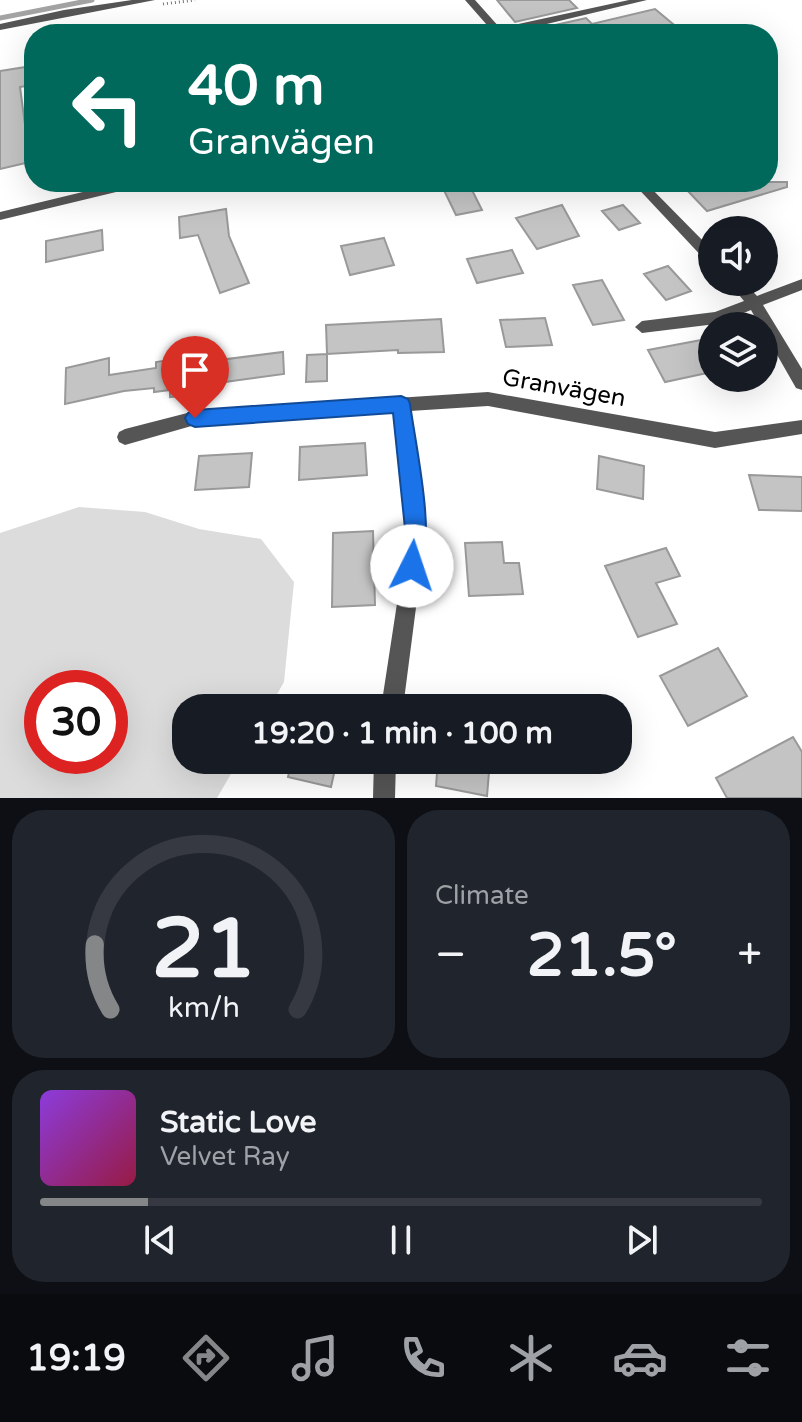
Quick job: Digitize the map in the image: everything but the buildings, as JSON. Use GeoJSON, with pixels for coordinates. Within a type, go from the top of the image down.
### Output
{"type":"FeatureCollection","features":[{"type":"Feature","properties":{"kind":"street"},"geometry":{"type":"LineString","coordinates":[[0,27],[148,0]]}},
{"type":"Feature","properties":{"kind":"street"},"geometry":{"type":"LineString","coordinates":[[470,0],[492,24]]}},
{"type":"Feature","properties":{"kind":"street"},"geometry":{"type":"LineString","coordinates":[[535,24],[642,0]]}},
{"type":"Feature","properties":{"kind":"street"},"geometry":{"type":"LineString","coordinates":[[0,216],[100,192]]}},
{"type":"Feature","properties":{"kind":"street"},"geometry":{"type":"LineString","coordinates":[[648,192],[698,244]]}},
{"type":"Feature","properties":{"kind":"street"},"geometry":{"type":"LineString","coordinates":[[642,327],[716,318],[802,284]]}},
{"type":"Feature","properties":{"kind":"street"},"geometry":{"type":"LineString","coordinates":[[748,296],[802,383]]}},
{"type":"Feature","properties":{"kind":"street","name":"Granvägen"},"geometry":{"type":"LineString","coordinates":[[125,437],[195,418],[488,399],[715,440],[802,427]]}},
{"type":"Feature","properties":{"kind":"street"},"geometry":{"type":"LineString","coordinates":[[394,694],[416,538],[401,404]]}},
{"type":"Feature","properties":{"kind":"street"},"geometry":{"type":"LineString","coordinates":[[384,798],[385,774]]}},
{"type":"Feature","properties":{"kind":"path"},"geometry":{"type":"LineString","coordinates":[[175,1],[195,0]]}},
{"type":"Feature","properties":{"kind":"shaded area"},"geometry":{"type":"Polygon","coordinates":[[[79,507],[145,512],[199,529],[261,539],[294,582],[284,682],[277,694],[172,694],[172,774],[231,774],[217,798],[0,798],[0,533],[79,507]]]}},
{"type":"Feature","properties":{"kind":"waterway"},"geometry":{"type":"LineString","coordinates":[[0,18],[92,0]]}},
{"type":"Feature","properties":{"kind":"route"},"geometry":{"type":"LineString","coordinates":[[195,418],[401,404],[416,538],[412,566]]}}]}
